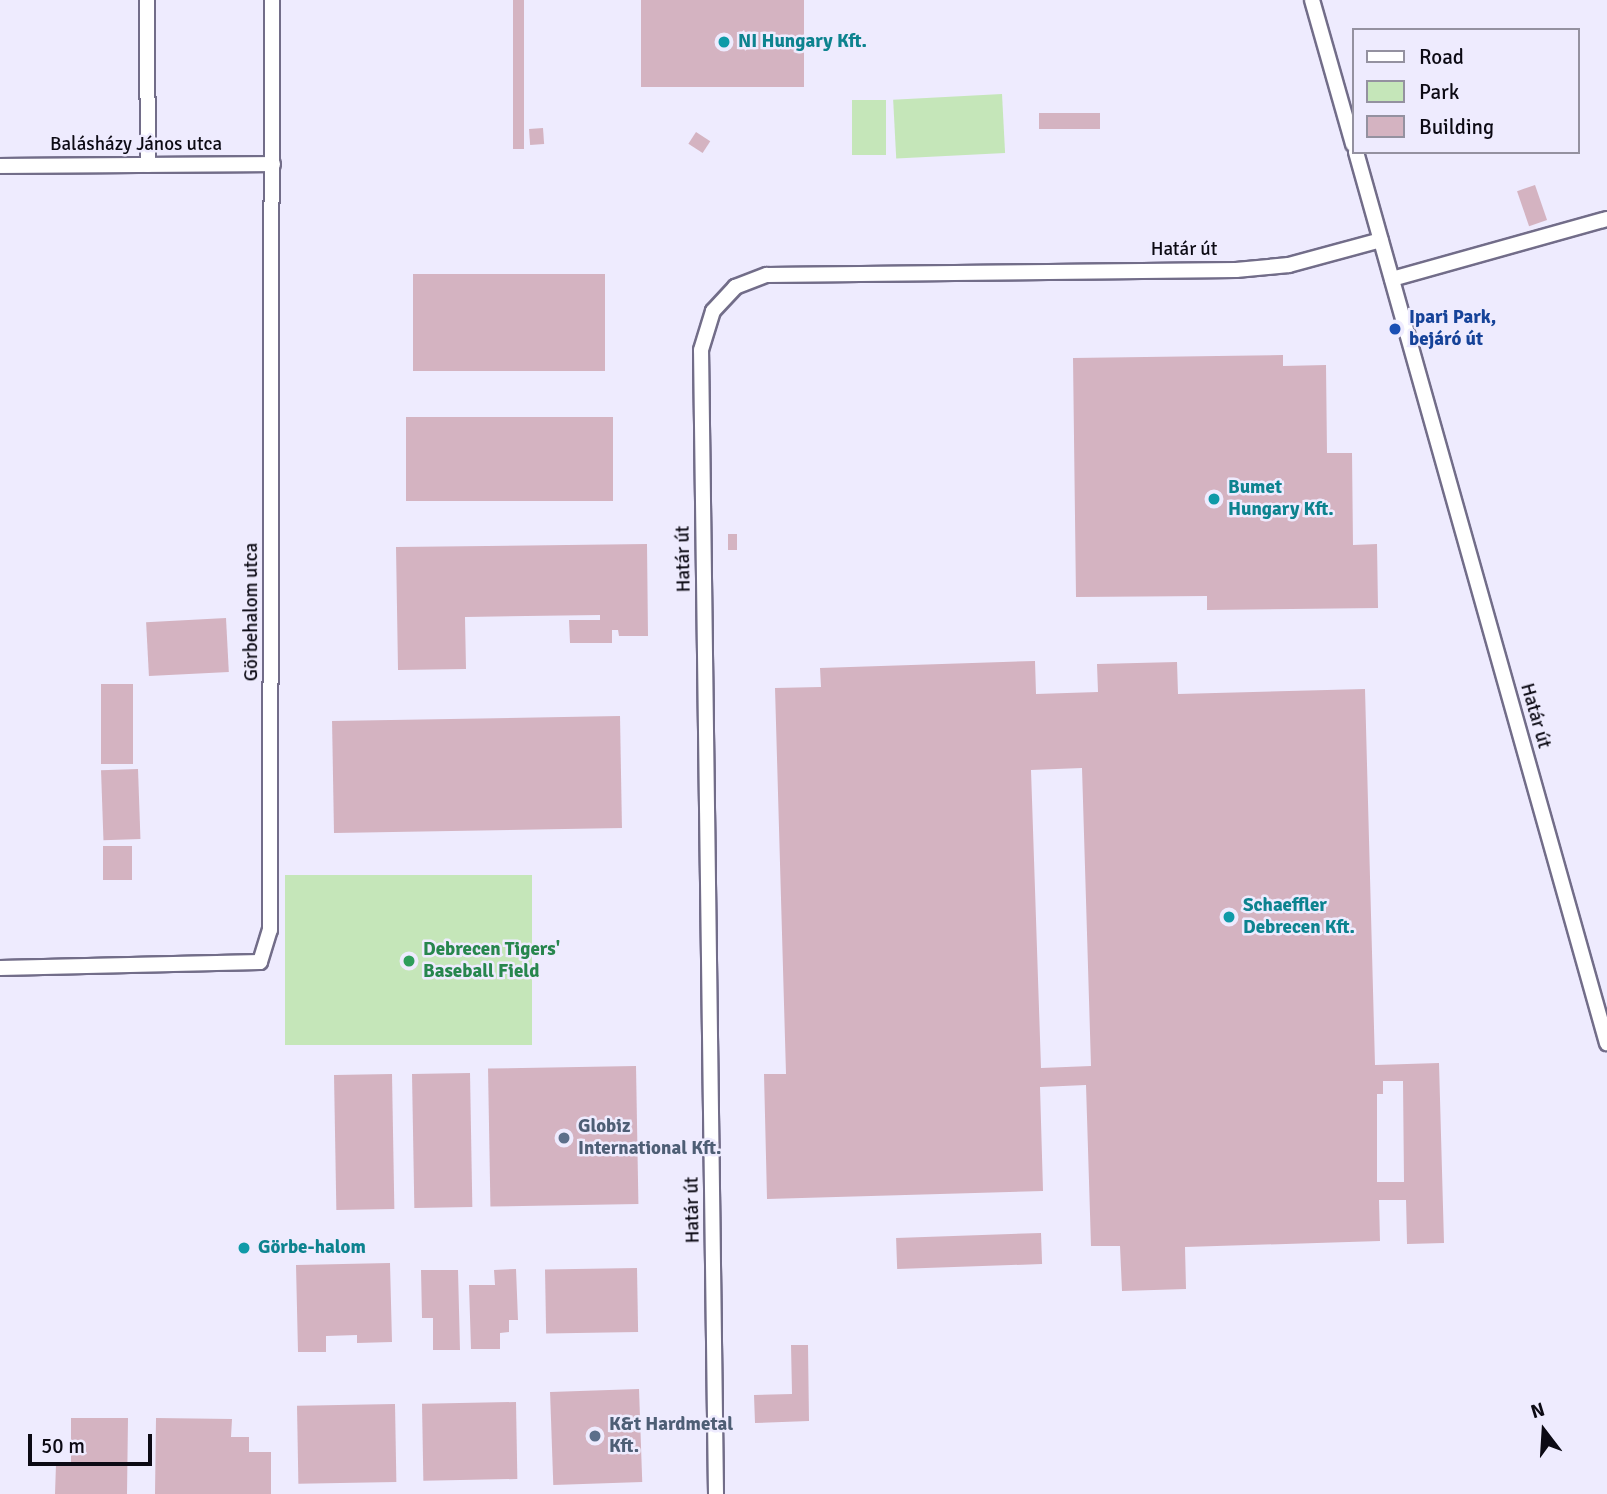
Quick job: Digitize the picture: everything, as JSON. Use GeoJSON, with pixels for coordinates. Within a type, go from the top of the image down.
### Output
{"type":"FeatureCollection","features":[{"type":"Feature","properties":{"kind":"street"},"geometry":{"type":"LineString","coordinates":[[147,0],[148,165]]}},
{"type":"Feature","properties":{"kind":"street","name":"Görbehalom utca"},"geometry":{"type":"LineString","coordinates":[[0,968],[260,962],[270,930],[272,0]]}},
{"type":"Feature","properties":{"kind":"street"},"geometry":{"type":"LineString","coordinates":[[1312,0],[1352,140]]}},
{"type":"Feature","properties":{"kind":"street","name":"Határ út"},"geometry":{"type":"LineString","coordinates":[[1357,154],[1607,1043]]}},
{"type":"Feature","properties":{"kind":"street","name":"Balásházy János utca"},"geometry":{"type":"LineString","coordinates":[[0,166],[273,164]]}},
{"type":"Feature","properties":{"kind":"street"},"geometry":{"type":"LineString","coordinates":[[1392,279],[1607,219]]}},
{"type":"Feature","properties":{"kind":"street","name":"Határ út"},"geometry":{"type":"LineString","coordinates":[[716,1494],[701,350],[713,311],[735,287],[767,275],[1236,270],[1289,265],[1381,240]]}},
{"type":"Feature","properties":{"kind":"green space"},"geometry":{"type":"Polygon","coordinates":[[[1002,94],[1005,153],[896,159],[893,100],[1002,94]]]}},
{"type":"Feature","properties":{"kind":"green space"},"geometry":{"type":"Polygon","coordinates":[[[852,100],[886,100],[886,155],[852,155],[852,100]]]}},
{"type":"Feature","properties":{"kind":"green space","name":"Debrecen Tigers' Baseball Field"},"geometry":{"type":"Polygon","coordinates":[[[285,875],[532,875],[532,1045],[285,1045],[285,875]]]}},
{"type":"Feature","properties":{"kind":"building"},"geometry":{"type":"Polygon","coordinates":[[[513,0],[524,0],[524,149],[513,149],[513,0]]]}},
{"type":"Feature","properties":{"kind":"building","name":"NI Hungary Kft."},"geometry":{"type":"Polygon","coordinates":[[[641,0],[804,0],[804,87],[641,87],[641,0]]]}},
{"type":"Feature","properties":{"kind":"building"},"geometry":{"type":"Polygon","coordinates":[[[1039,113],[1100,113],[1100,129],[1039,129],[1039,113]]]}},
{"type":"Feature","properties":{"kind":"building"},"geometry":{"type":"Polygon","coordinates":[[[543,128],[544,144],[530,145],[529,129],[543,128]]]}},
{"type":"Feature","properties":{"kind":"building"},"geometry":{"type":"Polygon","coordinates":[[[696,132],[710,141],[703,153],[688,144],[696,132]]]}},
{"type":"Feature","properties":{"kind":"building"},"geometry":{"type":"Polygon","coordinates":[[[1535,185],[1547,220],[1529,226],[1517,191],[1535,185]]]}},
{"type":"Feature","properties":{"kind":"building"},"geometry":{"type":"Polygon","coordinates":[[[413,274],[605,274],[605,371],[413,371],[413,274]]]}},
{"type":"Feature","properties":{"kind":"building","name":"Bumet Hungary Kft."},"geometry":{"type":"Polygon","coordinates":[[[1283,355],[1283,366],[1326,365],[1327,453],[1352,453],[1353,545],[1377,544],[1378,608],[1207,610],[1207,596],[1076,597],[1073,358],[1283,355]]]}},
{"type":"Feature","properties":{"kind":"building"},"geometry":{"type":"Polygon","coordinates":[[[406,417],[613,417],[613,501],[406,501],[406,417]]]}},
{"type":"Feature","properties":{"kind":"building"},"geometry":{"type":"Polygon","coordinates":[[[728,534],[737,534],[737,550],[728,550],[728,534]]]}},
{"type":"Feature","properties":{"kind":"building"},"geometry":{"type":"Polygon","coordinates":[[[647,544],[648,636],[619,636],[618,630],[612,630],[612,643],[570,643],[569,620],[600,620],[600,615],[465,617],[466,669],[398,670],[396,547],[647,544]]]}},
{"type":"Feature","properties":{"kind":"building"},"geometry":{"type":"Polygon","coordinates":[[[226,618],[229,672],[149,676],[146,622],[226,618]]]}},
{"type":"Feature","properties":{"kind":"building","name":"Schaeffler Debrecen Kft."},"geometry":{"type":"Polygon","coordinates":[[[1035,661],[1036,694],[1098,692],[1097,664],[1177,662],[1178,694],[1365,689],[1375,1065],[1439,1063],[1444,1243],[1407,1244],[1406,1200],[1379,1200],[1380,1241],[1185,1247],[1186,1289],[1122,1291],[1120,1246],[1091,1246],[1086,1085],[1040,1087],[1043,1191],[767,1199],[764,1074],[786,1074],[775,688],[821,687],[820,668],[1035,661]],[[1082,768],[1031,770],[1041,1068],[1091,1066],[1082,768]],[[1383,1081],[1383,1094],[1377,1094],[1377,1182],[1404,1182],[1403,1081],[1383,1081]]]}},
{"type":"Feature","properties":{"kind":"building"},"geometry":{"type":"Polygon","coordinates":[[[101,684],[133,684],[133,764],[101,764],[101,684]]]}},
{"type":"Feature","properties":{"kind":"building"},"geometry":{"type":"Polygon","coordinates":[[[620,716],[622,828],[334,833],[332,721],[620,716]]]}},
{"type":"Feature","properties":{"kind":"building"},"geometry":{"type":"Polygon","coordinates":[[[138,769],[140,839],[103,840],[101,770],[138,769]]]}},
{"type":"Feature","properties":{"kind":"building"},"geometry":{"type":"Polygon","coordinates":[[[103,846],[132,846],[132,880],[103,880],[103,846]]]}},
{"type":"Feature","properties":{"kind":"building","name":"Globiz International Kft."},"geometry":{"type":"Polygon","coordinates":[[[636,1066],[638,1204],[490,1207],[488,1069],[636,1066]]]}},
{"type":"Feature","properties":{"kind":"building"},"geometry":{"type":"Polygon","coordinates":[[[470,1073],[472,1207],[414,1208],[412,1074],[470,1073]]]}},
{"type":"Feature","properties":{"kind":"building"},"geometry":{"type":"Polygon","coordinates":[[[392,1074],[394,1209],[336,1210],[334,1075],[392,1074]]]}},
{"type":"Feature","properties":{"kind":"building"},"geometry":{"type":"Polygon","coordinates":[[[1041,1233],[1042,1264],[897,1269],[896,1238],[1041,1233]]]}},
{"type":"Feature","properties":{"kind":"building"},"geometry":{"type":"Polygon","coordinates":[[[390,1263],[392,1342],[357,1343],[357,1335],[326,1336],[326,1352],[298,1352],[296,1265],[390,1263]]]}},
{"type":"Feature","properties":{"kind":"building"},"geometry":{"type":"Polygon","coordinates":[[[637,1268],[638,1332],[546,1334],[545,1270],[637,1268]]]}},
{"type":"Feature","properties":{"kind":"building"},"geometry":{"type":"Polygon","coordinates":[[[516,1269],[518,1320],[509,1320],[509,1332],[500,1333],[500,1349],[471,1349],[469,1285],[495,1285],[494,1270],[516,1269]]]}},
{"type":"Feature","properties":{"kind":"building"},"geometry":{"type":"Polygon","coordinates":[[[421,1270],[458,1270],[460,1350],[433,1350],[433,1318],[422,1318],[421,1270]]]}},
{"type":"Feature","properties":{"kind":"building"},"geometry":{"type":"Polygon","coordinates":[[[791,1345],[808,1345],[809,1421],[755,1423],[754,1395],[792,1394],[791,1345]]]}},
{"type":"Feature","properties":{"kind":"building","name":"K&t Hardmetal Kft."},"geometry":{"type":"Polygon","coordinates":[[[639,1389],[642,1482],[553,1485],[550,1392],[639,1389]]]}},
{"type":"Feature","properties":{"kind":"building"},"geometry":{"type":"Polygon","coordinates":[[[516,1402],[517,1479],[423,1481],[422,1404],[516,1402]]]}},
{"type":"Feature","properties":{"kind":"building"},"geometry":{"type":"Polygon","coordinates":[[[395,1404],[396,1482],[298,1484],[297,1406],[395,1404]]]}},
{"type":"Feature","properties":{"kind":"building"},"geometry":{"type":"Polygon","coordinates":[[[71,1418],[128,1418],[127,1494],[55,1494],[56,1464],[71,1464],[71,1418]]]}},
{"type":"Feature","properties":{"kind":"building"},"geometry":{"type":"Polygon","coordinates":[[[156,1418],[232,1419],[231,1437],[249,1437],[249,1452],[271,1452],[271,1494],[155,1494],[156,1418]]]}},
{"type":"Feature","properties":{"kind":"place","name":"NI Hungary Kft."},"geometry":{"type":"Point","coordinates":[724,42]}},
{"type":"Feature","properties":{"kind":"place","name":"Ipari Park, bejáró út"},"geometry":{"type":"Point","coordinates":[1395,329]}},
{"type":"Feature","properties":{"kind":"place","name":"Bumet Hungary Kft."},"geometry":{"type":"Point","coordinates":[1214,499]}},
{"type":"Feature","properties":{"kind":"place","name":"Schaeffler Debrecen Kft."},"geometry":{"type":"Point","coordinates":[1229,917]}},
{"type":"Feature","properties":{"kind":"place","name":"Debrecen Tigers' Baseball Field"},"geometry":{"type":"Point","coordinates":[409,961]}},
{"type":"Feature","properties":{"kind":"place","name":"Globiz International Kft."},"geometry":{"type":"Point","coordinates":[564,1138]}},
{"type":"Feature","properties":{"kind":"place","name":"Görbe-halom"},"geometry":{"type":"Point","coordinates":[244,1248]}},
{"type":"Feature","properties":{"kind":"place","name":"K&t Hardmetal Kft."},"geometry":{"type":"Point","coordinates":[595,1436]}}]}
